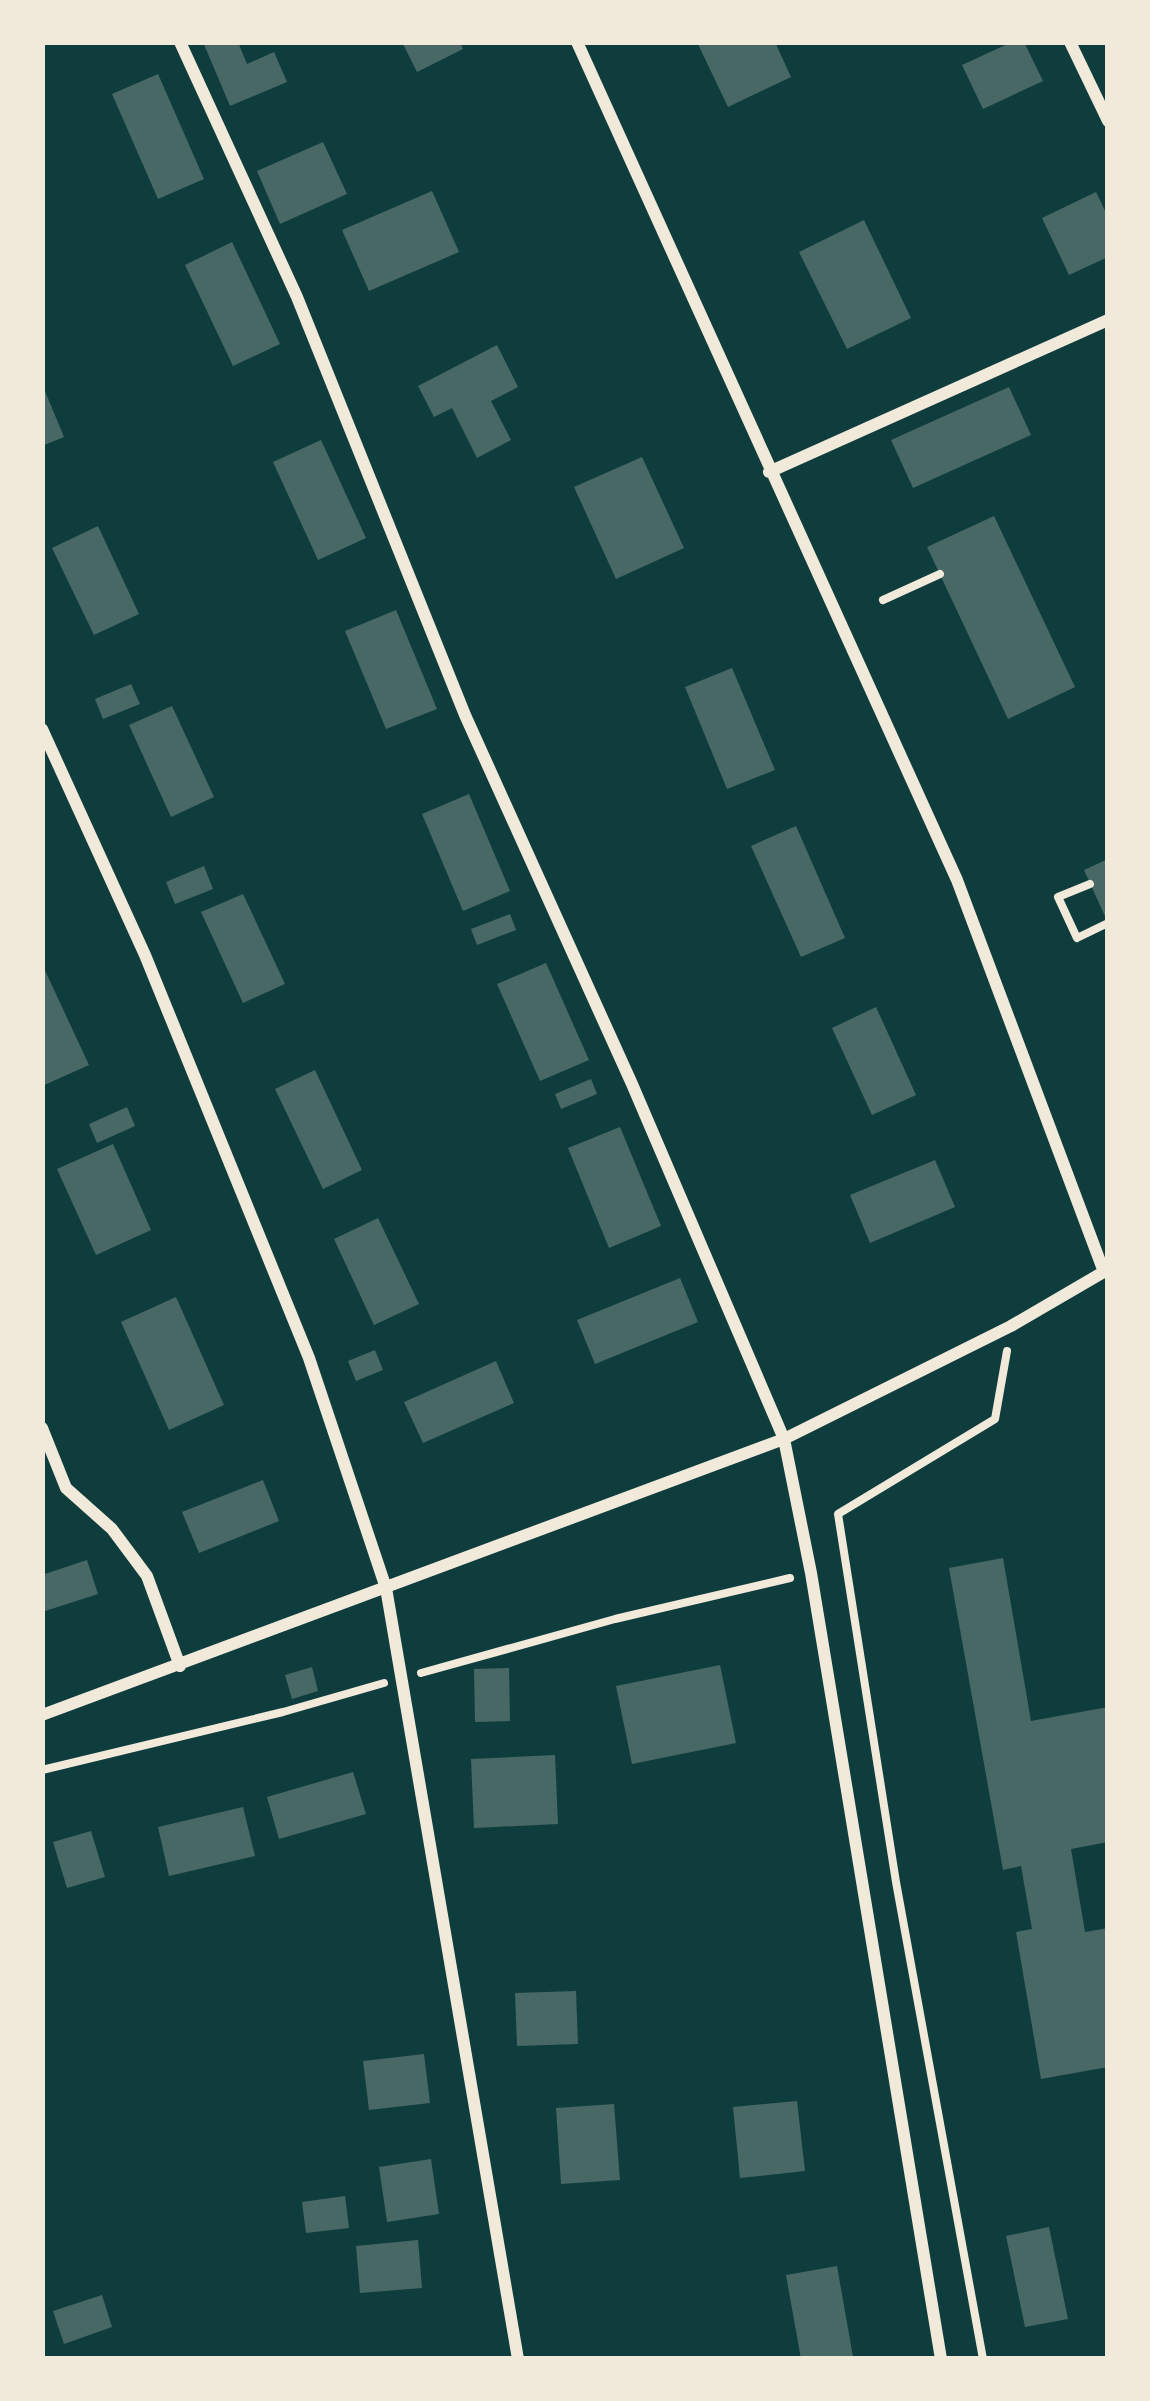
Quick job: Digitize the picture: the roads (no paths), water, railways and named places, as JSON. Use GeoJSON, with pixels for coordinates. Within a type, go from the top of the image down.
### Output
{"type":"FeatureCollection","features":[{"type":"Feature","properties":{"kind":"street"},"geometry":{"type":"LineString","coordinates":[[180,42],[297,298],[465,715],[632,1084],[784,1439],[811,1574],[941,2359]]}},
{"type":"Feature","properties":{"kind":"street"},"geometry":{"type":"LineString","coordinates":[[42,1715],[784,1439],[1011,1326],[1106,1271],[958,880],[577,42]]}},
{"type":"Feature","properties":{"kind":"street"},"geometry":{"type":"LineString","coordinates":[[1070,42],[1108,121]]}},
{"type":"Feature","properties":{"kind":"street"},"geometry":{"type":"LineString","coordinates":[[769,472],[1108,320]]}},
{"type":"Feature","properties":{"kind":"street"},"geometry":{"type":"LineString","coordinates":[[42,729],[145,955],[310,1358],[386,1588],[518,2359]]}},
{"type":"Feature","properties":{"kind":"street"},"geometry":{"type":"LineString","coordinates":[[42,1428],[66,1489],[112,1529],[147,1576],[180,1666]]}}]}
